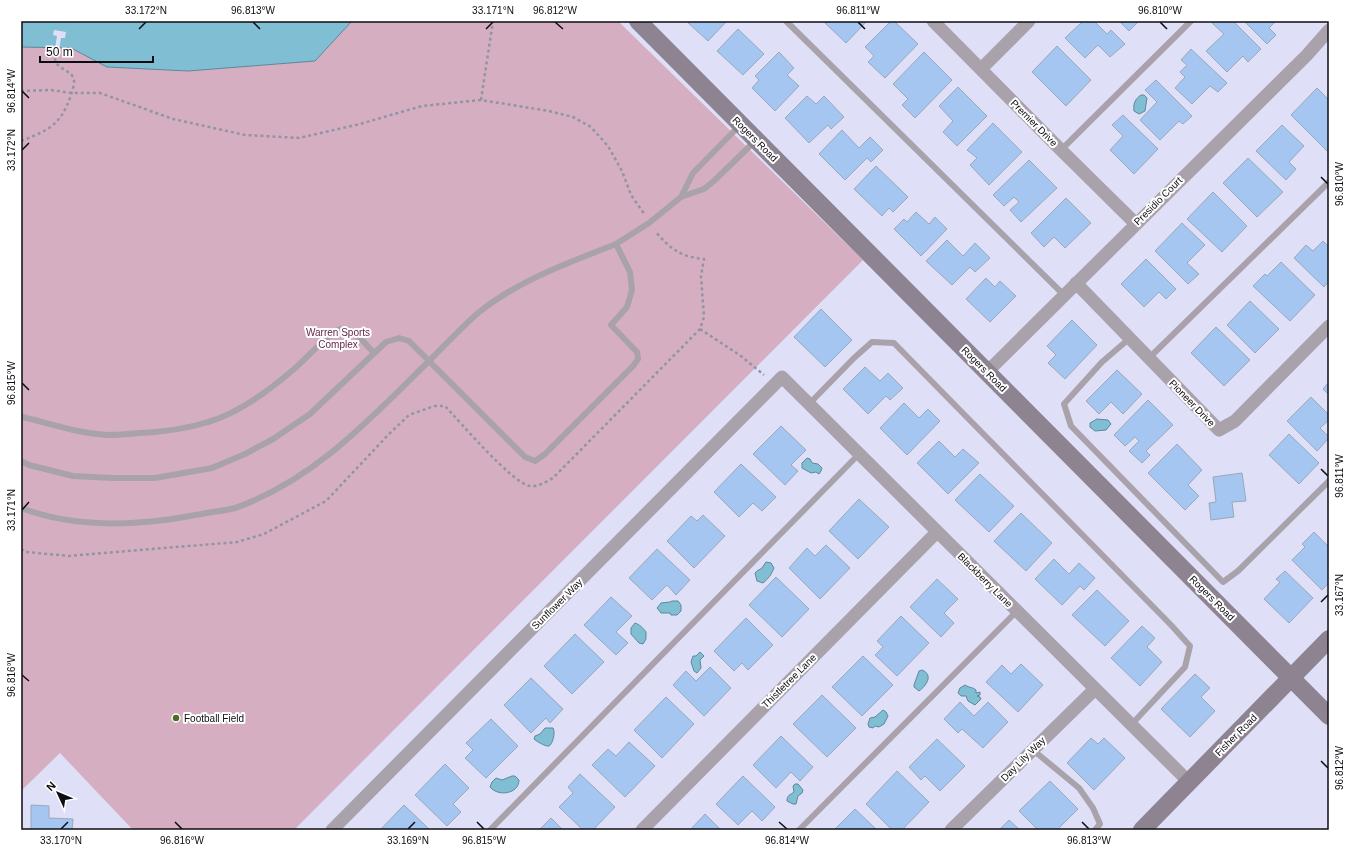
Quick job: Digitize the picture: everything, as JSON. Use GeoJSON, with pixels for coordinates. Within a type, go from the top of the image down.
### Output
{"type":"FeatureCollection","features":[{"type":"Feature","properties":{"kind":"street","name":"Rogers Road"},"geometry":{"type":"LineString","coordinates":[[638,21],[1329,716]]}},
{"type":"Feature","properties":{"kind":"street","name":"Premier Drive"},"geometry":{"type":"LineString","coordinates":[[933,21],[1136,224]]}},
{"type":"Feature","properties":{"kind":"street"},"geometry":{"type":"LineString","coordinates":[[981,69],[1029,21]]}},
{"type":"Feature","properties":{"kind":"street","name":"Presidio Court"},"geometry":{"type":"LineString","coordinates":[[987,372],[1307,55],[1329,30]]}},
{"type":"Feature","properties":{"kind":"street","name":"Pioneer Drive"},"geometry":{"type":"LineString","coordinates":[[1076,283],[1219,430],[1235,421],[1329,326]]}},
{"type":"Feature","properties":{"kind":"street","name":"Blackberry Lane"},"geometry":{"type":"LineString","coordinates":[[779,380],[809,404],[1189,782]]}},
{"type":"Feature","properties":{"kind":"street","name":"Sunflower Way"},"geometry":{"type":"LineString","coordinates":[[332,830],[779,380]]}},
{"type":"Feature","properties":{"kind":"street","name":"Thistletree Lane"},"geometry":{"type":"LineString","coordinates":[[642,830],[937,532]]}},
{"type":"Feature","properties":{"kind":"street","name":"Fisher Road"},"geometry":{"type":"LineString","coordinates":[[1142,830],[1329,639]]}},
{"type":"Feature","properties":{"kind":"street","name":"Day Lily Way"},"geometry":{"type":"LineString","coordinates":[[951,830],[1095,689]]}},
{"type":"Feature","properties":{"kind":"lane"},"geometry":{"type":"LineString","coordinates":[[786,21],[1064,295]]}},
{"type":"Feature","properties":{"kind":"lane"},"geometry":{"type":"LineString","coordinates":[[1061,150],[1191,21]]}},
{"type":"Feature","properties":{"kind":"lane"},"geometry":{"type":"LineString","coordinates":[[681,197],[693,172],[741,125]]}},
{"type":"Feature","properties":{"kind":"lane"},"geometry":{"type":"LineString","coordinates":[[21,508],[60,518],[96,523],[139,524],[176,519],[234,508],[262,497],[329,455],[370,419],[478,313],[510,290],[543,274],[616,244],[649,223],[681,197],[704,189],[756,140]]}},
{"type":"Feature","properties":{"kind":"lane"},"geometry":{"type":"LineString","coordinates":[[1149,358],[1329,182]]}},
{"type":"Feature","properties":{"kind":"lane"},"geometry":{"type":"LineString","coordinates":[[21,461],[29,465],[73,476],[113,478],[155,478],[212,468],[245,454],[273,439],[310,414],[386,342],[399,338],[410,340],[526,457],[535,461],[545,454],[633,366],[638,359],[637,352],[611,325],[627,307],[632,290],[630,272],[616,244]]}},
{"type":"Feature","properties":{"kind":"lane"},"geometry":{"type":"LineString","coordinates":[[21,418],[66,428],[109,435],[155,432],[197,425],[210,422],[238,409],[275,385],[300,364],[331,334],[340,329],[352,331],[374,353]]}},
{"type":"Feature","properties":{"kind":"lane"},"geometry":{"type":"LineString","coordinates":[[1130,338],[1102,362],[1064,404],[1071,426],[1223,582],[1238,571],[1329,481]]}},
{"type":"Feature","properties":{"kind":"lane"},"geometry":{"type":"LineString","coordinates":[[809,404],[854,358],[872,342],[894,343],[1190,646],[1186,667],[1131,724]]}},
{"type":"Feature","properties":{"kind":"lane"},"geometry":{"type":"LineString","coordinates":[[490,830],[859,454]]}},
{"type":"Feature","properties":{"kind":"lane"},"geometry":{"type":"LineString","coordinates":[[799,830],[1017,611]]}},
{"type":"Feature","properties":{"kind":"lane"},"geometry":{"type":"LineString","coordinates":[[1033,750],[1079,788],[1093,808],[1100,824],[1095,830]]}},
{"type":"Feature","properties":{"kind":"path"},"geometry":{"type":"LineString","coordinates":[[481,100],[493,21]]}},
{"type":"Feature","properties":{"kind":"path"},"geometry":{"type":"LineString","coordinates":[[21,141],[42,133],[53,126],[62,117],[68,105],[74,82],[72,76],[58,67],[55,61],[57,49]]}},
{"type":"Feature","properties":{"kind":"path"},"geometry":{"type":"LineString","coordinates":[[21,91],[51,90],[71,93],[100,93],[173,118],[245,135],[299,138],[360,124],[422,106],[481,100],[574,117],[592,127],[608,146],[622,170],[631,195],[649,223],[666,245],[679,253],[704,260],[701,276],[704,317],[700,329],[553,478],[542,484],[530,486],[505,470],[445,406],[434,406],[409,415],[326,501],[264,534],[236,542],[69,556],[26,552],[21,550]]}},
{"type":"Feature","properties":{"kind":"path"},"geometry":{"type":"LineString","coordinates":[[700,329],[779,380]]}},
{"type":"Feature","properties":{"kind":"green space","name":"Warren Sports Complex"},"geometry":{"type":"Polygon","coordinates":[[[21,21],[618,21],[863,260],[294,830],[133,830],[60,753],[21,791],[21,21]]]}},
{"type":"Feature","properties":{"kind":"water"},"geometry":{"type":"Polygon","coordinates":[[[21,21],[352,21],[315,61],[188,71],[107,67],[71,48],[21,47],[21,21]]]}},
{"type":"Feature","properties":{"kind":"water"},"geometry":{"type":"Polygon","coordinates":[[[1144,95],[1147,98],[1145,111],[1139,114],[1134,111],[1134,106],[1137,98],[1144,95]]]}},
{"type":"Feature","properties":{"kind":"water"},"geometry":{"type":"Polygon","coordinates":[[[1097,419],[1108,420],[1111,424],[1106,430],[1095,431],[1090,427],[1090,423],[1097,419]]]}},
{"type":"Feature","properties":{"kind":"water"},"geometry":{"type":"Polygon","coordinates":[[[807,458],[810,459],[812,463],[818,464],[822,468],[819,474],[816,472],[811,473],[802,468],[802,463],[807,458]]]}},
{"type":"Feature","properties":{"kind":"water"},"geometry":{"type":"Polygon","coordinates":[[[766,562],[771,563],[774,568],[770,576],[763,583],[757,581],[755,573],[762,568],[766,562]]]}},
{"type":"Feature","properties":{"kind":"water"},"geometry":{"type":"Polygon","coordinates":[[[678,601],[681,605],[681,611],[677,615],[661,613],[657,608],[661,603],[678,601]]]}},
{"type":"Feature","properties":{"kind":"water"},"geometry":{"type":"Polygon","coordinates":[[[635,623],[646,632],[646,639],[643,644],[639,643],[631,634],[631,628],[635,623]]]}},
{"type":"Feature","properties":{"kind":"water"},"geometry":{"type":"Polygon","coordinates":[[[700,652],[704,656],[700,660],[701,668],[697,673],[694,671],[691,662],[693,656],[696,656],[700,652]]]}},
{"type":"Feature","properties":{"kind":"water"},"geometry":{"type":"Polygon","coordinates":[[[922,670],[928,675],[928,680],[919,691],[914,687],[914,685],[919,671],[922,670]]]}},
{"type":"Feature","properties":{"kind":"water"},"geometry":{"type":"Polygon","coordinates":[[[965,685],[975,689],[976,693],[980,692],[980,695],[977,696],[981,699],[975,705],[968,701],[966,696],[961,696],[958,693],[960,688],[965,685]]]}},
{"type":"Feature","properties":{"kind":"water"},"geometry":{"type":"Polygon","coordinates":[[[883,710],[888,716],[884,724],[879,727],[869,727],[868,724],[870,718],[875,717],[883,710]]]}},
{"type":"Feature","properties":{"kind":"water"},"geometry":{"type":"Polygon","coordinates":[[[545,728],[553,728],[554,730],[553,738],[549,746],[543,745],[534,739],[535,736],[540,734],[545,728]]]}},
{"type":"Feature","properties":{"kind":"water"},"geometry":{"type":"Polygon","coordinates":[[[515,776],[519,780],[518,785],[512,791],[503,793],[490,787],[496,778],[502,780],[515,776]]]}},
{"type":"Feature","properties":{"kind":"water"},"geometry":{"type":"Polygon","coordinates":[[[798,784],[803,790],[798,796],[796,804],[793,804],[787,801],[787,799],[789,795],[794,792],[793,786],[798,784]]]}},
{"type":"Feature","properties":{"kind":"pier"},"geometry":{"type":"Polygon","coordinates":[[[54,30],[66,32],[65,38],[61,38],[59,50],[55,49],[57,36],[53,35],[54,30]]]}},
{"type":"Feature","properties":{"kind":"building"},"geometry":{"type":"Polygon","coordinates":[[[686,21],[727,21],[708,41],[686,21]]]}},
{"type":"Feature","properties":{"kind":"building"},"geometry":{"type":"Polygon","coordinates":[[[823,21],[867,21],[846,43],[823,21]]]}},
{"type":"Feature","properties":{"kind":"building"},"geometry":{"type":"Polygon","coordinates":[[[891,21],[894,21],[918,44],[885,78],[868,62],[874,56],[865,47],[891,21]]]}},
{"type":"Feature","properties":{"kind":"building"},"geometry":{"type":"Polygon","coordinates":[[[1083,21],[1094,21],[1107,34],[1111,30],[1125,44],[1110,57],[1098,45],[1085,58],[1065,38],[1083,21]]]}},
{"type":"Feature","properties":{"kind":"building"},"geometry":{"type":"Polygon","coordinates":[[[1119,21],[1139,21],[1129,31],[1119,21]]]}},
{"type":"Feature","properties":{"kind":"building"},"geometry":{"type":"Polygon","coordinates":[[[1214,21],[1233,21],[1261,49],[1248,62],[1243,56],[1227,72],[1206,51],[1224,34],[1212,23],[1214,21]]]}},
{"type":"Feature","properties":{"kind":"building"},"geometry":{"type":"Polygon","coordinates":[[[1244,21],[1276,21],[1269,28],[1276,35],[1267,44],[1244,21]]]}},
{"type":"Feature","properties":{"kind":"building"},"geometry":{"type":"Polygon","coordinates":[[[738,29],[764,54],[743,75],[717,51],[738,29]]]}},
{"type":"Feature","properties":{"kind":"building"},"geometry":{"type":"Polygon","coordinates":[[[1057,46],[1091,80],[1066,106],[1032,72],[1057,46]]]}},
{"type":"Feature","properties":{"kind":"building"},"geometry":{"type":"Polygon","coordinates":[[[1191,49],[1227,83],[1218,92],[1210,86],[1192,104],[1175,88],[1185,77],[1180,72],[1187,65],[1181,60],[1191,49]]]}},
{"type":"Feature","properties":{"kind":"building"},"geometry":{"type":"Polygon","coordinates":[[[779,52],[794,68],[787,75],[799,86],[775,111],[752,88],[759,80],[755,76],[779,52]]]}},
{"type":"Feature","properties":{"kind":"building"},"geometry":{"type":"Polygon","coordinates":[[[924,52],[952,80],[915,118],[902,105],[908,99],[893,84],[924,52]]]}},
{"type":"Feature","properties":{"kind":"building"},"geometry":{"type":"Polygon","coordinates":[[[1156,80],[1192,116],[1183,124],[1179,121],[1160,140],[1140,120],[1157,102],[1145,90],[1156,80]]]}},
{"type":"Feature","properties":{"kind":"building"},"geometry":{"type":"Polygon","coordinates":[[[958,87],[987,116],[957,146],[943,132],[953,121],[939,106],[958,87]]]}},
{"type":"Feature","properties":{"kind":"building"},"geometry":{"type":"Polygon","coordinates":[[[1317,88],[1329,100],[1329,149],[1327,151],[1291,115],[1317,88]]]}},
{"type":"Feature","properties":{"kind":"building"},"geometry":{"type":"Polygon","coordinates":[[[807,96],[816,104],[824,96],[844,117],[831,129],[828,125],[809,143],[785,118],[807,96]]]}},
{"type":"Feature","properties":{"kind":"building"},"geometry":{"type":"Polygon","coordinates":[[[1123,115],[1158,149],[1134,174],[1110,150],[1123,136],[1112,125],[1123,115]]]}},
{"type":"Feature","properties":{"kind":"building"},"geometry":{"type":"Polygon","coordinates":[[[993,123],[1022,152],[989,185],[970,165],[977,158],[967,150],[993,123]]]}},
{"type":"Feature","properties":{"kind":"building"},"geometry":{"type":"Polygon","coordinates":[[[1282,125],[1304,146],[1289,162],[1296,169],[1286,180],[1256,151],[1282,125]]]}},
{"type":"Feature","properties":{"kind":"building"},"geometry":{"type":"Polygon","coordinates":[[[842,130],[859,148],[870,137],[883,150],[871,162],[867,158],[845,180],[819,154],[842,130]]]}},
{"type":"Feature","properties":{"kind":"building"},"geometry":{"type":"Polygon","coordinates":[[[1248,158],[1283,192],[1257,217],[1223,183],[1248,158]]]}},
{"type":"Feature","properties":{"kind":"building"},"geometry":{"type":"Polygon","coordinates":[[[1029,160],[1057,188],[1021,222],[1010,210],[1019,202],[1014,197],[1004,206],[993,195],[1029,160]]]}},
{"type":"Feature","properties":{"kind":"building"},"geometry":{"type":"Polygon","coordinates":[[[876,166],[908,197],[893,212],[889,208],[882,216],[854,189],[876,166]]]}},
{"type":"Feature","properties":{"kind":"building"},"geometry":{"type":"Polygon","coordinates":[[[1213,192],[1247,226],[1222,252],[1187,219],[1213,192]]]}},
{"type":"Feature","properties":{"kind":"building"},"geometry":{"type":"Polygon","coordinates":[[[1066,198],[1091,223],[1065,248],[1054,237],[1044,247],[1031,233],[1066,198]]]}},
{"type":"Feature","properties":{"kind":"building"},"geometry":{"type":"Polygon","coordinates":[[[916,212],[929,224],[935,217],[947,229],[921,256],[894,229],[904,219],[907,222],[916,212]]]}},
{"type":"Feature","properties":{"kind":"building"},"geometry":{"type":"Polygon","coordinates":[[[1182,223],[1205,245],[1187,263],[1199,274],[1188,284],[1155,251],[1182,223]]]}},
{"type":"Feature","properties":{"kind":"building"},"geometry":{"type":"Polygon","coordinates":[[[947,240],[963,256],[975,243],[990,258],[975,272],[970,267],[952,285],[926,261],[947,240]]]}},
{"type":"Feature","properties":{"kind":"building"},"geometry":{"type":"Polygon","coordinates":[[[1323,241],[1329,247],[1329,281],[1324,287],[1294,258],[1306,245],[1313,251],[1323,241]]]}},
{"type":"Feature","properties":{"kind":"building"},"geometry":{"type":"Polygon","coordinates":[[[1146,259],[1176,289],[1166,299],[1159,292],[1144,307],[1121,284],[1146,259]]]}},
{"type":"Feature","properties":{"kind":"building"},"geometry":{"type":"Polygon","coordinates":[[[1281,262],[1315,295],[1290,321],[1253,286],[1265,274],[1267,276],[1281,262]]]}},
{"type":"Feature","properties":{"kind":"building"},"geometry":{"type":"Polygon","coordinates":[[[986,278],[995,287],[1000,281],[1016,296],[990,322],[966,299],[986,278]]]}},
{"type":"Feature","properties":{"kind":"building"},"geometry":{"type":"Polygon","coordinates":[[[1250,301],[1279,329],[1255,353],[1227,325],[1250,301]]]}},
{"type":"Feature","properties":{"kind":"building"},"geometry":{"type":"Polygon","coordinates":[[[821,309],[852,340],[825,367],[794,337],[821,309]]]}},
{"type":"Feature","properties":{"kind":"building"},"geometry":{"type":"Polygon","coordinates":[[[1072,320],[1097,345],[1065,379],[1048,363],[1056,355],[1047,346],[1072,320]]]}},
{"type":"Feature","properties":{"kind":"building"},"geometry":{"type":"Polygon","coordinates":[[[1216,327],[1250,360],[1224,386],[1191,353],[1216,327]]]}},
{"type":"Feature","properties":{"kind":"building"},"geometry":{"type":"Polygon","coordinates":[[[865,367],[880,381],[888,373],[903,388],[890,400],[886,396],[868,414],[843,389],[865,367]]]}},
{"type":"Feature","properties":{"kind":"building"},"geometry":{"type":"Polygon","coordinates":[[[1117,370],[1142,394],[1123,414],[1111,402],[1099,414],[1086,401],[1117,370]]]}},
{"type":"Feature","properties":{"kind":"building"},"geometry":{"type":"Polygon","coordinates":[[[1329,382],[1329,395],[1323,389],[1329,382]]]}},
{"type":"Feature","properties":{"kind":"building"},"geometry":{"type":"Polygon","coordinates":[[[1311,397],[1329,415],[1329,420],[1320,428],[1329,438],[1317,451],[1287,421],[1311,397]]]}},
{"type":"Feature","properties":{"kind":"building"},"geometry":{"type":"Polygon","coordinates":[[[1148,400],[1173,425],[1146,451],[1150,455],[1142,463],[1129,451],[1139,441],[1135,437],[1125,446],[1114,435],[1148,400]]]}},
{"type":"Feature","properties":{"kind":"building"},"geometry":{"type":"Polygon","coordinates":[[[904,403],[919,418],[928,409],[940,421],[907,455],[880,428],[904,403]]]}},
{"type":"Feature","properties":{"kind":"building"},"geometry":{"type":"Polygon","coordinates":[[[781,426],[806,450],[791,465],[798,471],[785,485],[753,454],[781,426]]]}},
{"type":"Feature","properties":{"kind":"building"},"geometry":{"type":"Polygon","coordinates":[[[1289,434],[1319,463],[1299,484],[1269,455],[1289,434]]]}},
{"type":"Feature","properties":{"kind":"building"},"geometry":{"type":"Polygon","coordinates":[[[939,441],[955,457],[963,449],[979,463],[948,494],[917,463],[939,441]]]}},
{"type":"Feature","properties":{"kind":"building"},"geometry":{"type":"Polygon","coordinates":[[[1177,444],[1202,470],[1188,485],[1199,496],[1185,510],[1148,473],[1177,444]]]}},
{"type":"Feature","properties":{"kind":"building"},"geometry":{"type":"Polygon","coordinates":[[[741,464],[776,497],[762,511],[753,503],[739,517],[714,492],[741,464]]]}},
{"type":"Feature","properties":{"kind":"building"},"geometry":{"type":"Polygon","coordinates":[[[1242,473],[1246,501],[1232,502],[1234,517],[1211,520],[1209,503],[1216,502],[1213,477],[1242,473]]]}},
{"type":"Feature","properties":{"kind":"building"},"geometry":{"type":"Polygon","coordinates":[[[980,474],[1014,506],[989,532],[955,500],[980,474]]]}},
{"type":"Feature","properties":{"kind":"building"},"geometry":{"type":"Polygon","coordinates":[[[859,499],[889,527],[858,559],[829,531],[859,499]]]}},
{"type":"Feature","properties":{"kind":"building"},"geometry":{"type":"Polygon","coordinates":[[[1021,513],[1052,543],[1026,571],[994,541],[1021,513]]]}},
{"type":"Feature","properties":{"kind":"building"},"geometry":{"type":"Polygon","coordinates":[[[703,515],[725,536],[694,568],[667,541],[691,516],[697,521],[703,515]]]}},
{"type":"Feature","properties":{"kind":"building"},"geometry":{"type":"Polygon","coordinates":[[[1314,532],[1329,547],[1329,583],[1322,590],[1292,560],[1305,547],[1302,544],[1314,532]]]}},
{"type":"Feature","properties":{"kind":"building"},"geometry":{"type":"Polygon","coordinates":[[[826,545],[850,568],[820,599],[789,568],[807,548],[815,556],[826,545]]]}},
{"type":"Feature","properties":{"kind":"building"},"geometry":{"type":"Polygon","coordinates":[[[657,549],[690,580],[676,595],[667,585],[652,600],[629,578],[657,549]]]}},
{"type":"Feature","properties":{"kind":"building"},"geometry":{"type":"Polygon","coordinates":[[[1054,559],[1069,574],[1079,563],[1095,578],[1084,590],[1080,586],[1062,605],[1035,579],[1054,559]]]}},
{"type":"Feature","properties":{"kind":"building"},"geometry":{"type":"Polygon","coordinates":[[[1285,571],[1313,598],[1289,623],[1264,599],[1280,582],[1276,579],[1285,571]]]}},
{"type":"Feature","properties":{"kind":"building"},"geometry":{"type":"Polygon","coordinates":[[[776,577],[809,609],[782,637],[749,605],[776,577]]]}},
{"type":"Feature","properties":{"kind":"building"},"geometry":{"type":"Polygon","coordinates":[[[937,579],[958,599],[944,613],[954,623],[941,637],[910,607],[937,579]]]}},
{"type":"Feature","properties":{"kind":"building"},"geometry":{"type":"Polygon","coordinates":[[[1097,590],[1129,621],[1105,646],[1072,615],[1097,590]]]}},
{"type":"Feature","properties":{"kind":"building"},"geometry":{"type":"Polygon","coordinates":[[[611,597],[632,616],[616,632],[628,643],[616,655],[584,625],[611,597]]]}},
{"type":"Feature","properties":{"kind":"building"},"geometry":{"type":"Polygon","coordinates":[[[901,616],[929,643],[897,676],[875,655],[883,647],[877,641],[901,616]]]}},
{"type":"Feature","properties":{"kind":"building"},"geometry":{"type":"Polygon","coordinates":[[[746,618],[773,645],[748,670],[742,663],[734,671],[714,651],[746,618]]]}},
{"type":"Feature","properties":{"kind":"building"},"geometry":{"type":"Polygon","coordinates":[[[1142,626],[1155,638],[1147,647],[1162,662],[1140,686],[1111,658],[1142,626]]]}},
{"type":"Feature","properties":{"kind":"building"},"geometry":{"type":"Polygon","coordinates":[[[575,634],[604,662],[572,694],[544,666],[575,634]]]}},
{"type":"Feature","properties":{"kind":"building"},"geometry":{"type":"Polygon","coordinates":[[[863,656],[893,685],[862,716],[832,687],[863,656]]]}},
{"type":"Feature","properties":{"kind":"building"},"geometry":{"type":"Polygon","coordinates":[[[1021,664],[1043,685],[1018,712],[986,682],[1002,665],[1011,674],[1021,664]]]}},
{"type":"Feature","properties":{"kind":"building"},"geometry":{"type":"Polygon","coordinates":[[[710,667],[731,688],[704,716],[673,685],[686,671],[696,681],[710,667]]]}},
{"type":"Feature","properties":{"kind":"building"},"geometry":{"type":"Polygon","coordinates":[[[1195,674],[1210,688],[1201,697],[1215,711],[1190,737],[1161,709],[1195,674]]]}},
{"type":"Feature","properties":{"kind":"building"},"geometry":{"type":"Polygon","coordinates":[[[531,678],[563,709],[550,723],[546,718],[531,733],[504,705],[531,678]]]}},
{"type":"Feature","properties":{"kind":"building"},"geometry":{"type":"Polygon","coordinates":[[[822,695],[856,728],[827,757],[793,724],[822,695]]]}},
{"type":"Feature","properties":{"kind":"building"},"geometry":{"type":"Polygon","coordinates":[[[666,697],[694,724],[662,758],[634,730],[666,697]]]}},
{"type":"Feature","properties":{"kind":"building"},"geometry":{"type":"Polygon","coordinates":[[[960,702],[974,716],[988,702],[1008,722],[983,748],[962,729],[958,733],[944,719],[960,702]]]}},
{"type":"Feature","properties":{"kind":"building"},"geometry":{"type":"Polygon","coordinates":[[[491,719],[518,746],[486,778],[465,758],[473,750],[466,743],[491,719]]]}},
{"type":"Feature","properties":{"kind":"building"},"geometry":{"type":"Polygon","coordinates":[[[781,736],[813,767],[800,781],[791,772],[776,788],[753,765],[781,736]]]}},
{"type":"Feature","properties":{"kind":"building"},"geometry":{"type":"Polygon","coordinates":[[[1091,738],[1098,744],[1104,738],[1125,758],[1094,790],[1067,763],[1091,738]]]}},
{"type":"Feature","properties":{"kind":"building"},"geometry":{"type":"Polygon","coordinates":[[[937,739],[965,766],[940,791],[925,776],[921,780],[909,767],[937,739]]]}},
{"type":"Feature","properties":{"kind":"building"},"geometry":{"type":"Polygon","coordinates":[[[629,742],[655,766],[625,797],[592,765],[608,749],[616,756],[629,742]]]}},
{"type":"Feature","properties":{"kind":"building"},"geometry":{"type":"Polygon","coordinates":[[[445,764],[469,788],[453,804],[461,812],[447,826],[415,795],[445,764]]]}},
{"type":"Feature","properties":{"kind":"building"},"geometry":{"type":"Polygon","coordinates":[[[897,771],[929,802],[902,830],[892,830],[866,804],[897,771]]]}},
{"type":"Feature","properties":{"kind":"building"},"geometry":{"type":"Polygon","coordinates":[[[580,774],[615,807],[593,830],[583,830],[559,807],[573,793],[568,787],[580,774]]]}},
{"type":"Feature","properties":{"kind":"building"},"geometry":{"type":"Polygon","coordinates":[[[743,776],[775,807],[762,821],[752,811],[738,825],[716,804],[743,776]]]}},
{"type":"Feature","properties":{"kind":"building"},"geometry":{"type":"Polygon","coordinates":[[[1050,781],[1078,809],[1057,830],[1038,830],[1019,811],[1050,781]]]}},
{"type":"Feature","properties":{"kind":"building"},"geometry":{"type":"Polygon","coordinates":[[[31,805],[49,806],[49,818],[73,819],[72,830],[31,830],[31,805]]]}},
{"type":"Feature","properties":{"kind":"building"},"geometry":{"type":"Polygon","coordinates":[[[404,805],[430,830],[380,830],[404,805]]]}},
{"type":"Feature","properties":{"kind":"building"},"geometry":{"type":"Polygon","coordinates":[[[855,809],[877,830],[834,830],[855,809]]]}},
{"type":"Feature","properties":{"kind":"building"},"geometry":{"type":"Polygon","coordinates":[[[705,814],[721,830],[690,830],[705,814]]]}},
{"type":"Feature","properties":{"kind":"building"},"geometry":{"type":"Polygon","coordinates":[[[551,818],[563,830],[539,830],[551,818]]]}},
{"type":"Feature","properties":{"kind":"building"},"geometry":{"type":"Polygon","coordinates":[[[1009,820],[1020,830],[999,830],[1009,820]]]}},
{"type":"Feature","properties":{"kind":"place","name":"Football Field"},"geometry":{"type":"Point","coordinates":[176,718]}}]}
